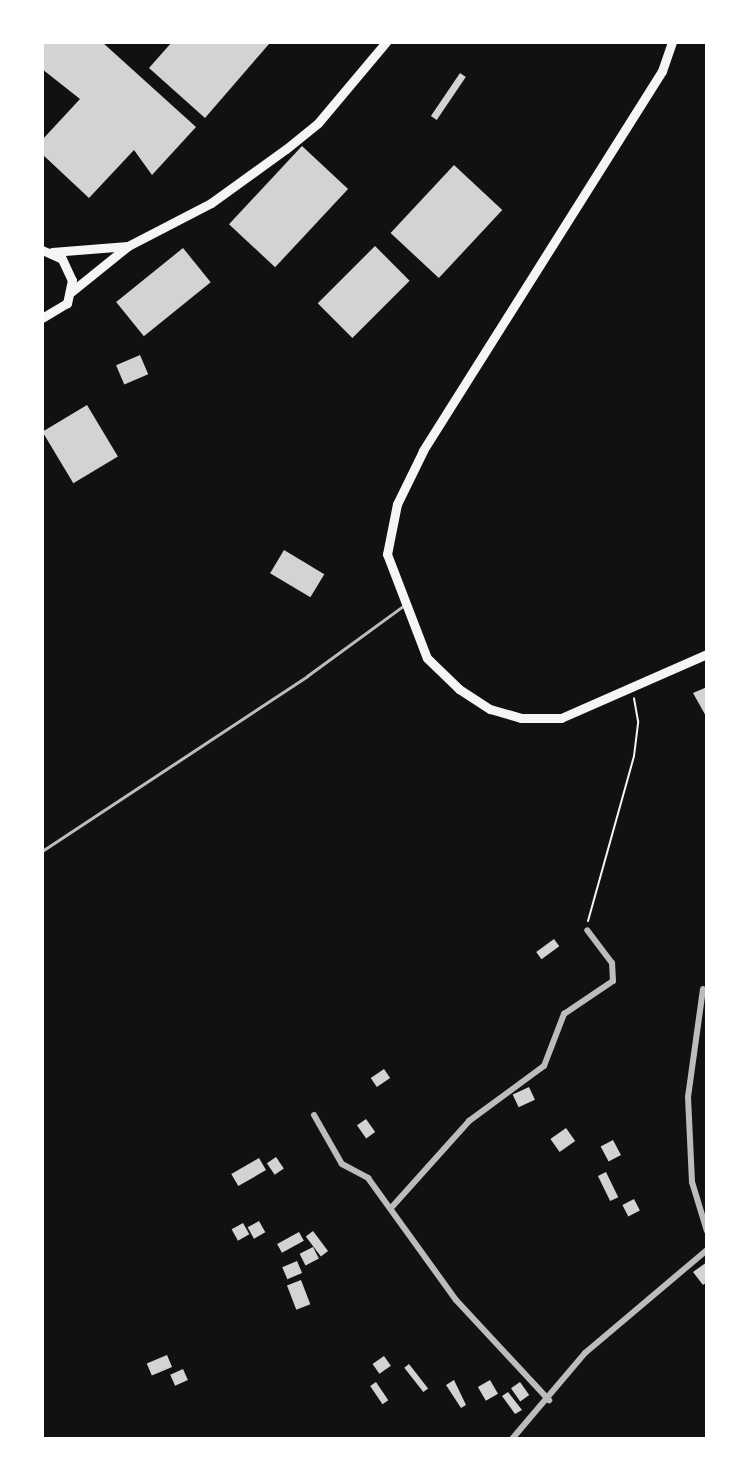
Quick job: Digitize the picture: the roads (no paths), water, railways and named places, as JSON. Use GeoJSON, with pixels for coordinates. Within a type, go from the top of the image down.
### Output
{"type":"FeatureCollection","features":[{"type":"Feature","properties":{"kind":"main road"},"geometry":{"type":"LineString","coordinates":[[42,318],[58,311],[71,292],[128,246],[211,203],[286,149],[318,123],[386,42]]}},
{"type":"Feature","properties":{"kind":"main road"},"geometry":{"type":"LineString","coordinates":[[672,42],[662,71],[423,451],[397,504],[387,554],[427,658],[490,709],[521,718],[561,718],[707,654]]}},
{"type":"Feature","properties":{"kind":"main road"},"geometry":{"type":"LineString","coordinates":[[47,251],[128,246]]}},
{"type":"Feature","properties":{"kind":"main road"},"geometry":{"type":"LineString","coordinates":[[47,251],[68,268],[71,292]]}},
{"type":"Feature","properties":{"kind":"street"},"geometry":{"type":"LineString","coordinates":[[391,1208],[469,1121],[544,1066],[564,1014],[613,981],[612,963],[587,930]]}},
{"type":"Feature","properties":{"kind":"street"},"geometry":{"type":"LineString","coordinates":[[703,989],[688,1097],[692,1182],[707,1231]]}},
{"type":"Feature","properties":{"kind":"street"},"geometry":{"type":"LineString","coordinates":[[314,1115],[342,1164],[368,1178],[456,1300],[549,1400]]}},
{"type":"Feature","properties":{"kind":"street"},"geometry":{"type":"LineString","coordinates":[[512,1439],[594,1345],[707,1250]]}},
{"type":"Feature","properties":{"kind":"lane"},"geometry":{"type":"LineString","coordinates":[[42,851],[307,676],[406,603]]}}]}
